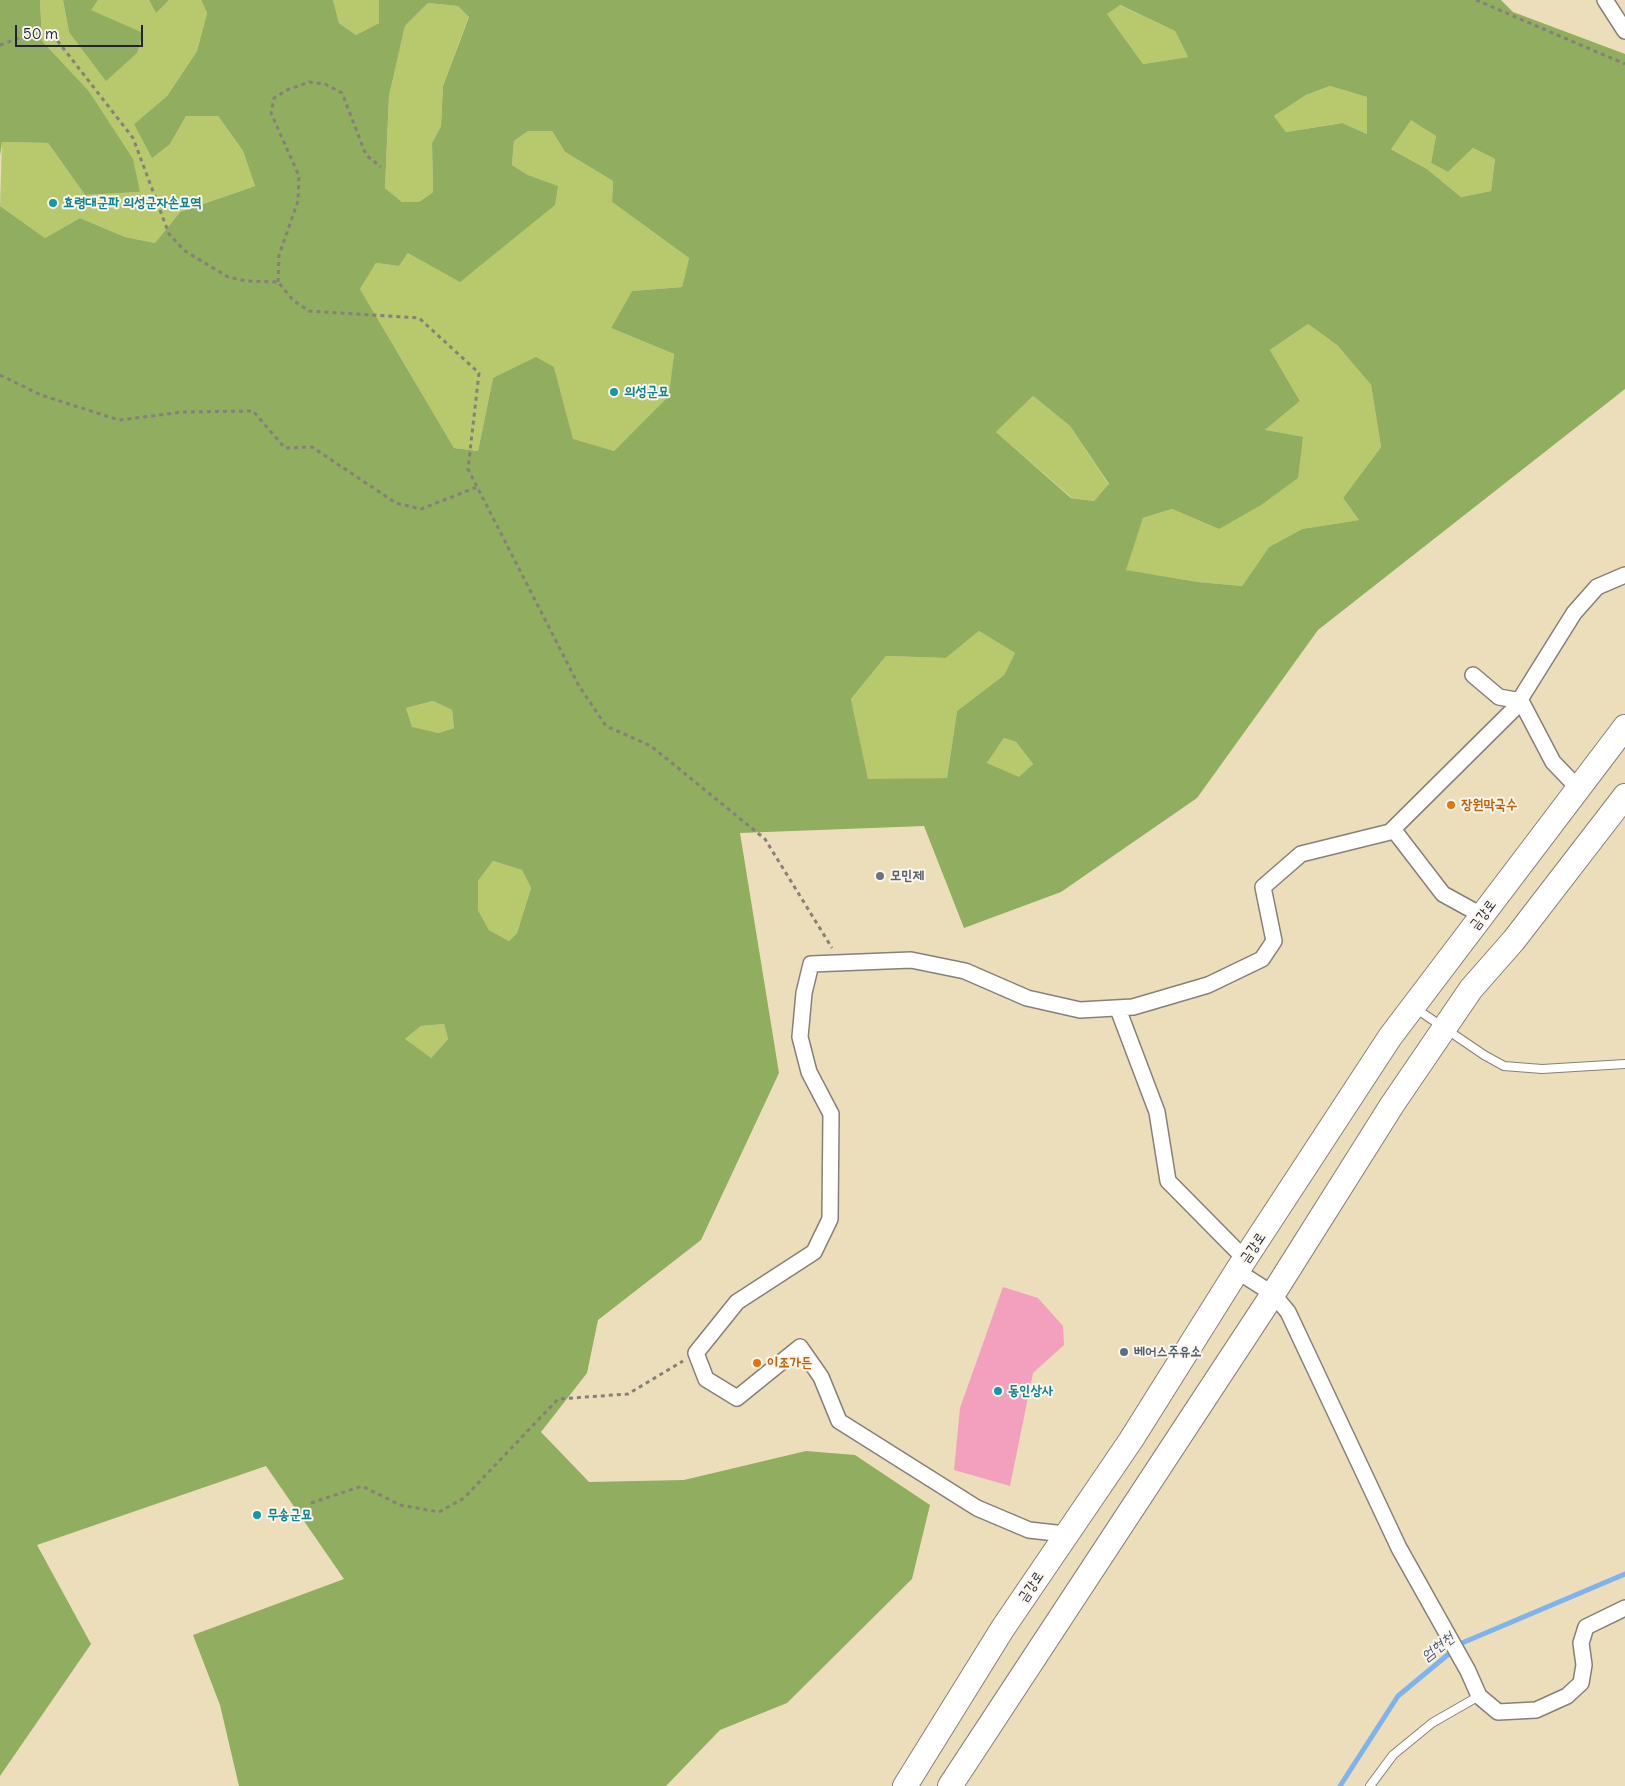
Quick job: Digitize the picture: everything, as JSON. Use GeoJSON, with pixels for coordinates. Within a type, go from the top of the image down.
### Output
{"type":"FeatureCollection","features":[{"type":"Feature","properties":{"kind":"main road","name":"금강로"},"geometry":{"type":"LineString","coordinates":[[905,1786],[1003,1628],[1131,1440],[1241,1265],[1377,1058],[1413,1007],[1625,727]]}},
{"type":"Feature","properties":{"kind":"main road"},"geometry":{"type":"LineString","coordinates":[[950,1786],[1273,1294],[1392,1105],[1445,1030],[1471,989],[1514,940],[1625,796]]}},
{"type":"Feature","properties":{"kind":"street"},"geometry":{"type":"LineString","coordinates":[[1605,0],[1625,30]]}},
{"type":"Feature","properties":{"kind":"street"},"geometry":{"type":"LineString","coordinates":[[1066,1534],[1029,1530],[976,1508],[839,1421],[821,1377],[800,1347],[737,1398],[706,1379],[696,1352],[737,1302],[814,1252],[830,1219],[831,1114],[810,1072],[800,1037],[804,993],[811,964],[841,961],[911,960],[965,971],[1027,998],[1080,1010],[1133,1007],[1208,985],[1262,959],[1274,941],[1263,887],[1301,854],[1390,832],[1520,701],[1574,613],[1597,586],[1625,575]]}},
{"type":"Feature","properties":{"kind":"street"},"geometry":{"type":"LineString","coordinates":[[1473,675],[1499,697],[1520,701]]}},
{"type":"Feature","properties":{"kind":"street"},"geometry":{"type":"LineString","coordinates":[[1520,701],[1553,762],[1578,788]]}},
{"type":"Feature","properties":{"kind":"street"},"geometry":{"type":"LineString","coordinates":[[1393,829],[1443,894],[1483,916]]}},
{"type":"Feature","properties":{"kind":"street"},"geometry":{"type":"LineString","coordinates":[[1118,1009],[1157,1112],[1168,1181],[1241,1265],[1273,1294],[1288,1312],[1399,1548],[1433,1612],[1468,1671],[1479,1696],[1498,1712],[1536,1710],[1567,1696],[1581,1684],[1584,1665],[1582,1643],[1586,1628],[1625,1608]]}},
{"type":"Feature","properties":{"kind":"lane"},"geometry":{"type":"LineString","coordinates":[[1413,1007],[1445,1030],[1504,1066],[1542,1069],[1625,1064]]}},
{"type":"Feature","properties":{"kind":"lane"},"geometry":{"type":"LineString","coordinates":[[1370,1786],[1394,1755],[1432,1723],[1479,1696]]}},
{"type":"Feature","properties":{"kind":"path"},"geometry":{"type":"LineString","coordinates":[[1476,0],[1625,64]]}},
{"type":"Feature","properties":{"kind":"path"},"geometry":{"type":"LineString","coordinates":[[0,45],[40,30],[54,35],[133,138],[169,234],[185,251],[228,277],[246,281],[278,282]]}},
{"type":"Feature","properties":{"kind":"path"},"geometry":{"type":"LineString","coordinates":[[381,167],[366,155],[342,93],[325,84],[309,82],[287,90],[274,98],[271,113],[299,176],[298,201],[278,255],[278,282],[293,300],[309,311],[419,318],[478,373],[468,469],[579,686],[606,726],[651,746],[766,839],[841,961]]}},
{"type":"Feature","properties":{"kind":"path"},"geometry":{"type":"LineString","coordinates":[[0,375],[41,395],[119,420],[183,412],[253,410],[285,448],[312,448],[396,503],[421,509],[477,487]]}},
{"type":"Feature","properties":{"kind":"path"},"geometry":{"type":"LineString","coordinates":[[311,1503],[362,1486],[400,1505],[440,1512],[464,1498],[558,1399],[628,1394],[696,1352]]}},
{"type":"Feature","properties":{"kind":"green space"},"geometry":{"type":"Polygon","coordinates":[[[0,0],[40,0],[42,41],[88,90],[133,159],[140,192],[85,195],[48,143],[2,142],[0,156],[0,0]]]}},
{"type":"Feature","properties":{"kind":"green space"},"geometry":{"type":"Polygon","coordinates":[[[40,0],[63,0],[69,32],[98,0],[149,0],[156,12],[169,0],[201,0],[207,13],[197,51],[167,96],[134,124],[170,144],[186,116],[218,116],[243,151],[255,186],[180,212],[155,243],[125,237],[80,218],[45,238],[0,206],[2,142],[48,143],[85,195],[140,192],[88,90],[42,41],[40,0]]]}},
{"type":"Feature","properties":{"kind":"green space"},"geometry":{"type":"Polygon","coordinates":[[[63,0],[98,0],[91,10],[143,33],[137,53],[106,81],[69,32],[63,0]]]}},
{"type":"Feature","properties":{"kind":"green space"},"geometry":{"type":"Polygon","coordinates":[[[149,0],[169,0],[156,13],[149,0]]]}},
{"type":"Feature","properties":{"kind":"green space"},"geometry":{"type":"Polygon","coordinates":[[[201,0],[333,0],[339,23],[356,35],[379,23],[379,0],[1501,0],[1513,12],[1625,54],[1625,389],[1318,630],[1197,798],[1061,892],[964,928],[924,826],[740,833],[779,1073],[701,1240],[598,1320],[587,1373],[541,1432],[589,1482],[684,1480],[806,1451],[855,1455],[930,1505],[912,1579],[787,1703],[720,1730],[666,1786],[239,1786],[220,1705],[193,1635],[344,1579],[266,1466],[37,1545],[91,1644],[0,1776],[0,206],[45,238],[80,218],[125,237],[155,243],[180,212],[255,186],[243,151],[218,116],[186,116],[170,144],[152,158],[134,124],[167,96],[197,51],[207,13],[201,0]],[[428,3],[405,26],[389,96],[385,188],[402,202],[419,202],[433,192],[432,143],[441,126],[443,86],[469,17],[458,6],[428,3]],[[1120,5],[1107,14],[1143,64],[1188,57],[1175,31],[1120,5]],[[1330,86],[1306,95],[1274,116],[1286,132],[1342,123],[1367,134],[1367,97],[1330,86]],[[1411,120],[1391,149],[1427,169],[1461,197],[1491,191],[1495,159],[1473,148],[1448,172],[1431,163],[1436,136],[1411,120]],[[528,131],[514,141],[512,165],[528,175],[558,186],[555,205],[460,282],[408,253],[399,266],[376,263],[360,289],[454,448],[478,451],[493,378],[536,357],[554,367],[573,439],[614,451],[669,396],[674,354],[611,328],[632,291],[682,287],[689,258],[612,202],[613,181],[565,152],[552,131],[528,131]],[[1308,324],[1270,350],[1300,401],[1265,430],[1303,437],[1298,478],[1261,505],[1219,529],[1172,509],[1143,518],[1126,570],[1198,582],[1242,586],[1269,547],[1302,529],[1359,520],[1343,498],[1381,447],[1371,385],[1337,345],[1308,324]],[[1033,396],[996,432],[1071,498],[1094,501],[1109,484],[1070,426],[1033,396]],[[979,631],[946,658],[886,656],[851,699],[868,779],[947,778],[957,711],[1004,675],[1015,653],[979,631]],[[433,701],[406,708],[412,727],[438,733],[454,728],[452,710],[433,701]],[[1004,738],[987,763],[1019,777],[1033,764],[1016,742],[1004,738]],[[493,861],[478,881],[478,910],[489,930],[509,941],[517,933],[531,888],[522,870],[493,861]],[[444,1024],[421,1026],[405,1039],[431,1058],[448,1039],[444,1024]]]}},
{"type":"Feature","properties":{"kind":"green space"},"geometry":{"type":"Polygon","coordinates":[[[333,0],[379,0],[379,23],[356,35],[339,23],[333,0]]]}},
{"type":"Feature","properties":{"kind":"green space"},"geometry":{"type":"Polygon","coordinates":[[[428,3],[458,6],[469,16],[443,86],[441,126],[432,143],[433,192],[419,202],[402,202],[385,188],[389,96],[405,26],[428,3]]]}},
{"type":"Feature","properties":{"kind":"green space"},"geometry":{"type":"Polygon","coordinates":[[[1119,5],[1175,31],[1188,57],[1143,64],[1107,14],[1119,5]]]}},
{"type":"Feature","properties":{"kind":"green space"},"geometry":{"type":"Polygon","coordinates":[[[1330,86],[1367,97],[1367,134],[1341,123],[1286,132],[1274,116],[1306,95],[1330,86]]]}},
{"type":"Feature","properties":{"kind":"green space"},"geometry":{"type":"Polygon","coordinates":[[[1411,119],[1436,136],[1431,163],[1448,172],[1473,148],[1495,159],[1491,191],[1461,197],[1427,169],[1390,148],[1411,119]]]}},
{"type":"Feature","properties":{"kind":"green space"},"geometry":{"type":"Polygon","coordinates":[[[528,131],[552,131],[565,152],[613,181],[612,202],[689,258],[682,287],[632,291],[611,328],[674,354],[670,396],[614,451],[573,440],[554,367],[493,378],[478,451],[454,448],[360,289],[376,263],[399,266],[408,253],[557,186],[528,175],[512,165],[514,141],[528,131]]]}},
{"type":"Feature","properties":{"kind":"green space"},"geometry":{"type":"Polygon","coordinates":[[[1308,324],[1337,345],[1371,385],[1381,447],[1343,498],[1359,520],[1302,529],[1269,547],[1242,586],[1198,582],[1125,570],[1143,518],[1172,509],[1219,529],[1265,430],[1300,401],[1270,350],[1308,324]]]}},
{"type":"Feature","properties":{"kind":"green space"},"geometry":{"type":"Polygon","coordinates":[[[1033,396],[1070,426],[1109,485],[1094,501],[1072,498],[996,432],[1033,396]]]}},
{"type":"Feature","properties":{"kind":"green space"},"geometry":{"type":"Polygon","coordinates":[[[979,631],[1015,653],[1004,675],[957,711],[947,778],[868,780],[851,699],[886,656],[946,658],[979,631]]]}},
{"type":"Feature","properties":{"kind":"green space"},"geometry":{"type":"Polygon","coordinates":[[[433,701],[452,710],[454,728],[438,733],[412,728],[406,708],[433,701]]]}},
{"type":"Feature","properties":{"kind":"green space"},"geometry":{"type":"Polygon","coordinates":[[[1004,738],[1016,742],[1033,764],[1019,778],[987,763],[1004,738]]]}},
{"type":"Feature","properties":{"kind":"green space"},"geometry":{"type":"Polygon","coordinates":[[[493,861],[522,870],[531,888],[517,933],[509,941],[489,930],[478,910],[478,881],[493,861]]]}},
{"type":"Feature","properties":{"kind":"green space"},"geometry":{"type":"Polygon","coordinates":[[[444,1024],[448,1039],[430,1059],[405,1039],[421,1026],[444,1024]]]}},
{"type":"Feature","properties":{"kind":"building","name":"동인상사"},"geometry":{"type":"Polygon","coordinates":[[[1003,1287],[1038,1298],[1063,1326],[1064,1345],[1033,1373],[1010,1486],[954,1470],[960,1408],[1003,1287]]]}},
{"type":"Feature","properties":{"kind":"waterway","name":"엄현천"},"geometry":{"type":"LineString","coordinates":[[1340,1786],[1398,1696],[1462,1643],[1625,1574]]}},
{"type":"Feature","properties":{"kind":"place","name":"효령대군파 의성군자손묘역"},"geometry":{"type":"Point","coordinates":[53,203]}},
{"type":"Feature","properties":{"kind":"place","name":"의성군묘"},"geometry":{"type":"Point","coordinates":[614,392]}},
{"type":"Feature","properties":{"kind":"place","name":"장원막국수"},"geometry":{"type":"Point","coordinates":[1451,805]}},
{"type":"Feature","properties":{"kind":"place","name":"모민제"},"geometry":{"type":"Point","coordinates":[880,876]}},
{"type":"Feature","properties":{"kind":"place","name":"베어스주유소"},"geometry":{"type":"Point","coordinates":[1124,1352]}},
{"type":"Feature","properties":{"kind":"place","name":"이조가든"},"geometry":{"type":"Point","coordinates":[757,1363]}},
{"type":"Feature","properties":{"kind":"place","name":"동인상사"},"geometry":{"type":"Point","coordinates":[998,1391]}},
{"type":"Feature","properties":{"kind":"place","name":"무송군묘"},"geometry":{"type":"Point","coordinates":[257,1515]}}]}
